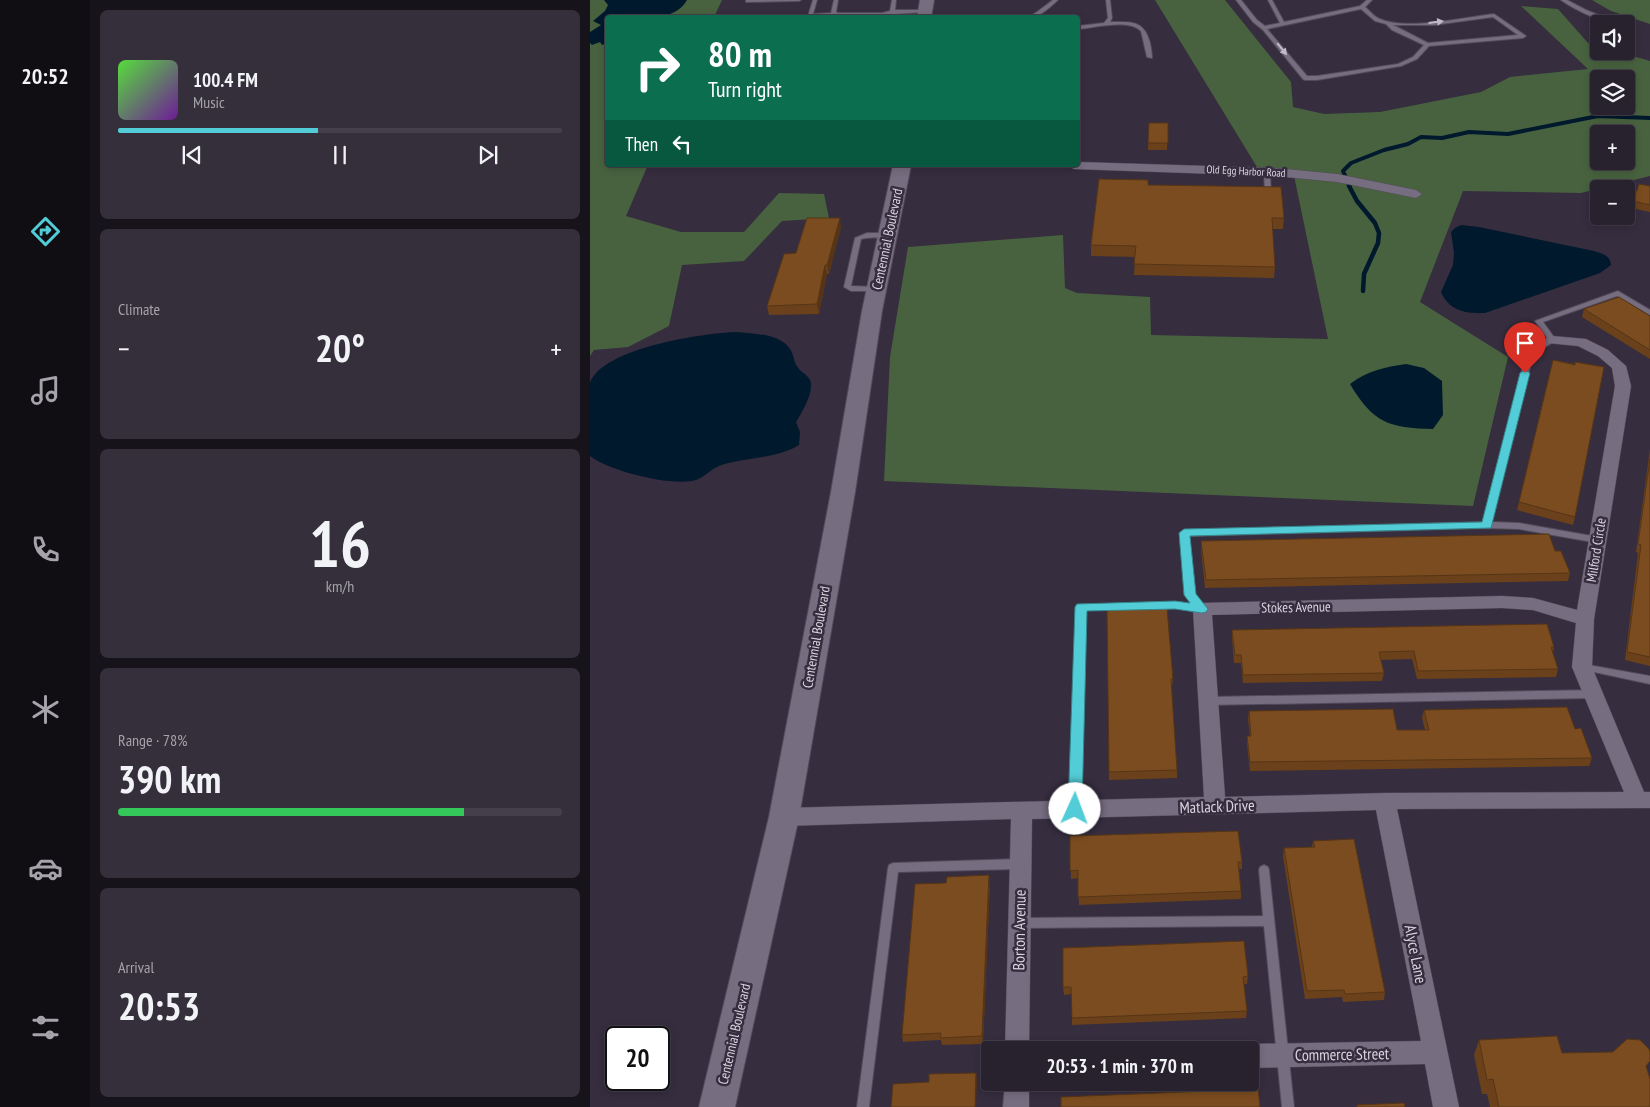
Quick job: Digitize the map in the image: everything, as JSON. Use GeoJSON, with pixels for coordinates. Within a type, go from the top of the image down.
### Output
{"type":"FeatureCollection","features":[{"type":"Feature","properties":{"kind":"main road","name":"Centennial Boulevard"},"geometry":{"type":"LineString","coordinates":[[716,1107],[784,817],[843,492],[876,289],[902,167]]}},
{"type":"Feature","properties":{"kind":"street","name":"Old Egg Harbor Road"},"geometry":{"type":"LineString","coordinates":[[1080,165],[1266,172],[1337,178],[1416,194]]}},
{"type":"Feature","properties":{"kind":"street","name":"Milford Circle"},"geometry":{"type":"LineString","coordinates":[[1552,340],[1580,342],[1603,352],[1620,366],[1623,386],[1585,619],[1582,667],[1644,799]]}},
{"type":"Feature","properties":{"kind":"street","name":"Stokes Avenue"},"geometry":{"type":"LineString","coordinates":[[1202,609],[1502,602],[1533,604],[1585,619]]}},
{"type":"Feature","properties":{"kind":"street"},"geometry":{"type":"LineString","coordinates":[[1202,609],[1215,806]]}},
{"type":"Feature","properties":{"kind":"street","name":"Matlack Drive"},"geometry":{"type":"LineString","coordinates":[[784,817],[1385,801],[1644,799]]}},
{"type":"Feature","properties":{"kind":"street","name":"Alyce Lane"},"geometry":{"type":"LineString","coordinates":[[1385,801],[1446,1107]]}},
{"type":"Feature","properties":{"kind":"street","name":"Borton Avenue"},"geometry":{"type":"LineString","coordinates":[[1018,1041],[1022,811]]}},
{"type":"Feature","properties":{"kind":"street","name":"Commerce Street"},"geometry":{"type":"LineString","coordinates":[[1259,1056],[1435,1052]]}},
{"type":"Feature","properties":{"kind":"street"},"geometry":{"type":"LineString","coordinates":[[1016,1091],[1016,1107]]}},
{"type":"Feature","properties":{"kind":"lane"},"geometry":{"type":"LineString","coordinates":[[748,1],[799,0]]}},
{"type":"Feature","properties":{"kind":"lane"},"geometry":{"type":"LineString","coordinates":[[810,15],[815,0]]}},
{"type":"Feature","properties":{"kind":"lane"},"geometry":{"type":"LineString","coordinates":[[835,14],[833,12],[836,0]]}},
{"type":"Feature","properties":{"kind":"lane"},"geometry":{"type":"LineString","coordinates":[[892,12],[894,0]]}},
{"type":"Feature","properties":{"kind":"lane"},"geometry":{"type":"LineString","coordinates":[[1035,15],[1056,0]]}},
{"type":"Feature","properties":{"kind":"lane"},"geometry":{"type":"LineString","coordinates":[[1106,24],[1110,18],[1108,0]]}},
{"type":"Feature","properties":{"kind":"lane"},"geometry":{"type":"LineString","coordinates":[[1238,0],[1305,78],[1317,78],[1399,65],[1415,58],[1428,45]]}},
{"type":"Feature","properties":{"kind":"lane"},"geometry":{"type":"LineString","coordinates":[[1270,0],[1283,24]]}},
{"type":"Feature","properties":{"kind":"lane"},"geometry":{"type":"LineString","coordinates":[[1264,28],[1362,7],[1370,0]]}},
{"type":"Feature","properties":{"kind":"lane"},"geometry":{"type":"LineString","coordinates":[[1563,0],[1596,15]]}},
{"type":"Feature","properties":{"kind":"lane"},"geometry":{"type":"LineString","coordinates":[[1362,7],[1377,20],[1387,23],[1415,24],[1494,15],[1523,36],[1428,45],[1394,29],[1387,23]]}},
{"type":"Feature","properties":{"kind":"lane"},"geometry":{"type":"LineString","coordinates":[[822,15],[882,14],[926,10]]}},
{"type":"Feature","properties":{"kind":"lane"},"geometry":{"type":"LineString","coordinates":[[1080,28],[1129,23],[1143,28],[1146,32],[1150,57]]}},
{"type":"Feature","properties":{"kind":"lane"},"geometry":{"type":"LineString","coordinates":[[1266,172],[1268,194]]}},
{"type":"Feature","properties":{"kind":"lane"},"geometry":{"type":"LineString","coordinates":[[876,289],[851,289],[847,287],[858,238],[868,235],[888,235]]}},
{"type":"Feature","properties":{"kind":"lane"},"geometry":{"type":"LineString","coordinates":[[1487,525],[1530,354],[1552,340],[1539,321],[1618,293],[1650,313]]}},
{"type":"Feature","properties":{"kind":"lane"},"geometry":{"type":"LineString","coordinates":[[1202,609],[1190,595],[1184,533],[1487,525],[1520,526],[1598,540]]}},
{"type":"Feature","properties":{"kind":"lane"},"geometry":{"type":"LineString","coordinates":[[1075,809],[1081,607],[1175,605],[1202,609]]}},
{"type":"Feature","properties":{"kind":"lane"},"geometry":{"type":"LineString","coordinates":[[1582,667],[1650,680]]}},
{"type":"Feature","properties":{"kind":"lane"},"geometry":{"type":"LineString","coordinates":[[1208,701],[1594,694]]}},
{"type":"Feature","properties":{"kind":"lane"},"geometry":{"type":"LineString","coordinates":[[863,1107],[893,868],[1021,864]]}},
{"type":"Feature","properties":{"kind":"lane"},"geometry":{"type":"LineString","coordinates":[[1264,870],[1288,1107]]}},
{"type":"Feature","properties":{"kind":"lane"},"geometry":{"type":"LineString","coordinates":[[1020,924],[1270,921]]}},
{"type":"Feature","properties":{"kind":"green space"},"geometry":{"type":"Polygon","coordinates":[[[590,0],[722,0],[715,15],[605,15],[605,167],[647,167],[626,216],[681,232],[744,232],[779,193],[824,194],[829,218],[782,221],[744,261],[682,265],[669,326],[628,347],[594,350],[590,356],[590,0]]]}},
{"type":"Feature","properties":{"kind":"green space"},"geometry":{"type":"Polygon","coordinates":[[[1155,0],[1225,0],[1291,82],[1293,107],[1324,114],[1380,112],[1481,92],[1510,77],[1588,69],[1521,6],[1558,9],[1590,44],[1590,60],[1635,60],[1635,57],[1650,61],[1650,176],[1634,180],[1590,180],[1590,191],[1581,193],[1463,191],[1420,302],[1508,357],[1473,506],[884,481],[890,357],[908,247],[1063,235],[1065,288],[1077,293],[1150,297],[1151,335],[1328,339],[1293,171],[1257,167],[1155,0]]]}},
{"type":"Feature","properties":{"kind":"green space"},"geometry":{"type":"Polygon","coordinates":[[[1592,0],[1650,0],[1650,24],[1635,19],[1635,15],[1623,15],[1611,11],[1592,0]]]}},
{"type":"Feature","properties":{"kind":"water"},"geometry":{"type":"Polygon","coordinates":[[[604,0],[687,0],[681,8],[665,15],[605,15],[605,44],[602,45],[600,42],[592,45],[590,43],[590,32],[601,25],[593,21],[605,11],[608,5],[604,0]]]}},
{"type":"Feature","properties":{"kind":"water"},"geometry":{"type":"Polygon","coordinates":[[[1461,225],[1594,251],[1608,257],[1611,265],[1600,273],[1485,313],[1465,312],[1449,303],[1441,292],[1453,265],[1454,253],[1451,232],[1461,225]]]}},
{"type":"Feature","properties":{"kind":"water"},"geometry":{"type":"Polygon","coordinates":[[[736,332],[766,335],[779,340],[790,349],[798,368],[810,380],[811,390],[796,422],[800,432],[799,445],[783,452],[724,464],[699,479],[685,482],[657,479],[626,472],[599,462],[590,456],[590,383],[598,371],[613,360],[656,345],[701,335],[736,332]]]}},
{"type":"Feature","properties":{"kind":"water"},"geometry":{"type":"Polygon","coordinates":[[[1406,364],[1424,368],[1442,381],[1443,415],[1433,429],[1405,427],[1384,421],[1366,407],[1350,384],[1376,370],[1406,364]]]}},
{"type":"Feature","properties":{"kind":"building"},"geometry":{"type":"Polygon","coordinates":[[[1149,123],[1168,123],[1168,143],[1148,143],[1149,123]]]}},
{"type":"Feature","properties":{"kind":"building"},"geometry":{"type":"Polygon","coordinates":[[[1099,179],[1148,180],[1148,185],[1281,187],[1284,218],[1272,218],[1275,267],[1134,264],[1136,246],[1091,245],[1099,179]]]}},
{"type":"Feature","properties":{"kind":"building"},"geometry":{"type":"Polygon","coordinates":[[[1639,184],[1650,186],[1650,205],[1635,201],[1639,184]]]}},
{"type":"Feature","properties":{"kind":"building"},"geometry":{"type":"Polygon","coordinates":[[[807,218],[840,218],[827,265],[825,265],[817,304],[767,306],[784,254],[796,253],[807,218]]]}},
{"type":"Feature","properties":{"kind":"building"},"geometry":{"type":"Polygon","coordinates":[[[1619,297],[1650,316],[1650,350],[1584,309],[1619,297]]]}},
{"type":"Feature","properties":{"kind":"building"},"geometry":{"type":"Polygon","coordinates":[[[1553,360],[1575,365],[1575,362],[1604,367],[1575,517],[1519,502],[1553,360]]]}},
{"type":"Feature","properties":{"kind":"building"},"geometry":{"type":"Polygon","coordinates":[[[1650,459],[1650,657],[1627,652],[1641,545],[1638,544],[1650,459]]]}},
{"type":"Feature","properties":{"kind":"building"},"geometry":{"type":"Polygon","coordinates":[[[1549,534],[1555,551],[1561,551],[1570,573],[1206,580],[1201,541],[1549,534]]]}},
{"type":"Feature","properties":{"kind":"building"},"geometry":{"type":"Polygon","coordinates":[[[1167,608],[1173,679],[1171,679],[1177,770],[1109,772],[1107,609],[1167,608]]]}},
{"type":"Feature","properties":{"kind":"building"},"geometry":{"type":"Polygon","coordinates":[[[1547,624],[1554,647],[1551,647],[1558,669],[1418,671],[1414,651],[1379,652],[1384,673],[1243,675],[1241,655],[1235,655],[1232,630],[1547,624]]]}},
{"type":"Feature","properties":{"kind":"building"},"geometry":{"type":"Polygon","coordinates":[[[1567,707],[1575,729],[1581,728],[1592,758],[1250,762],[1247,736],[1251,736],[1249,711],[1393,709],[1397,730],[1429,730],[1424,710],[1567,707]]]}},
{"type":"Feature","properties":{"kind":"building"},"geometry":{"type":"Polygon","coordinates":[[[1238,831],[1242,862],[1238,862],[1241,891],[1078,897],[1078,870],[1070,871],[1070,836],[1238,831]]]}},
{"type":"Feature","properties":{"kind":"building"},"geometry":{"type":"Polygon","coordinates":[[[1354,839],[1385,992],[1345,994],[1344,990],[1307,991],[1284,848],[1315,847],[1313,841],[1354,839]]]}},
{"type":"Feature","properties":{"kind":"building"},"geometry":{"type":"Polygon","coordinates":[[[989,875],[982,1036],[940,1038],[941,1033],[902,1035],[915,884],[946,883],[947,877],[989,875]]]}},
{"type":"Feature","properties":{"kind":"building"},"geometry":{"type":"Polygon","coordinates":[[[1244,941],[1248,976],[1243,977],[1247,1011],[1072,1018],[1071,987],[1063,987],[1063,948],[1244,941]]]}},
{"type":"Feature","properties":{"kind":"building"},"geometry":{"type":"Polygon","coordinates":[[[1557,1036],[1562,1053],[1613,1052],[1627,1039],[1640,1040],[1650,1052],[1650,1061],[1646,1066],[1650,1079],[1650,1107],[1499,1107],[1493,1079],[1487,1080],[1479,1040],[1557,1036]]]}},
{"type":"Feature","properties":{"kind":"building"},"geometry":{"type":"Polygon","coordinates":[[[976,1073],[975,1107],[891,1107],[893,1084],[929,1082],[929,1074],[976,1073]]]}},
{"type":"Feature","properties":{"kind":"building"},"geometry":{"type":"Polygon","coordinates":[[[1209,1091],[1258,1091],[1260,1107],[1061,1107],[1061,1097],[1209,1091]]]}},
{"type":"Feature","properties":{"kind":"building"},"geometry":{"type":"Polygon","coordinates":[[[1404,1103],[1405,1107],[1357,1107],[1357,1105],[1404,1103]]]}},
{"type":"Feature","properties":{"kind":"waterway"},"geometry":{"type":"LineString","coordinates":[[1350,187],[1343,171],[1351,163],[1384,150],[1408,144],[1421,137],[1442,138],[1469,132],[1508,134],[1598,116],[1650,118]]}},
{"type":"Feature","properties":{"kind":"waterway"},"geometry":{"type":"LineString","coordinates":[[1349,186],[1357,201],[1375,223],[1379,233],[1378,243],[1364,274],[1363,291]]}},
{"type":"Feature","properties":{"kind":"route"},"geometry":{"type":"LineString","coordinates":[[1075,809],[1081,607],[1175,605],[1202,609],[1190,595],[1184,533],[1487,525],[1525,373]]}}]}
